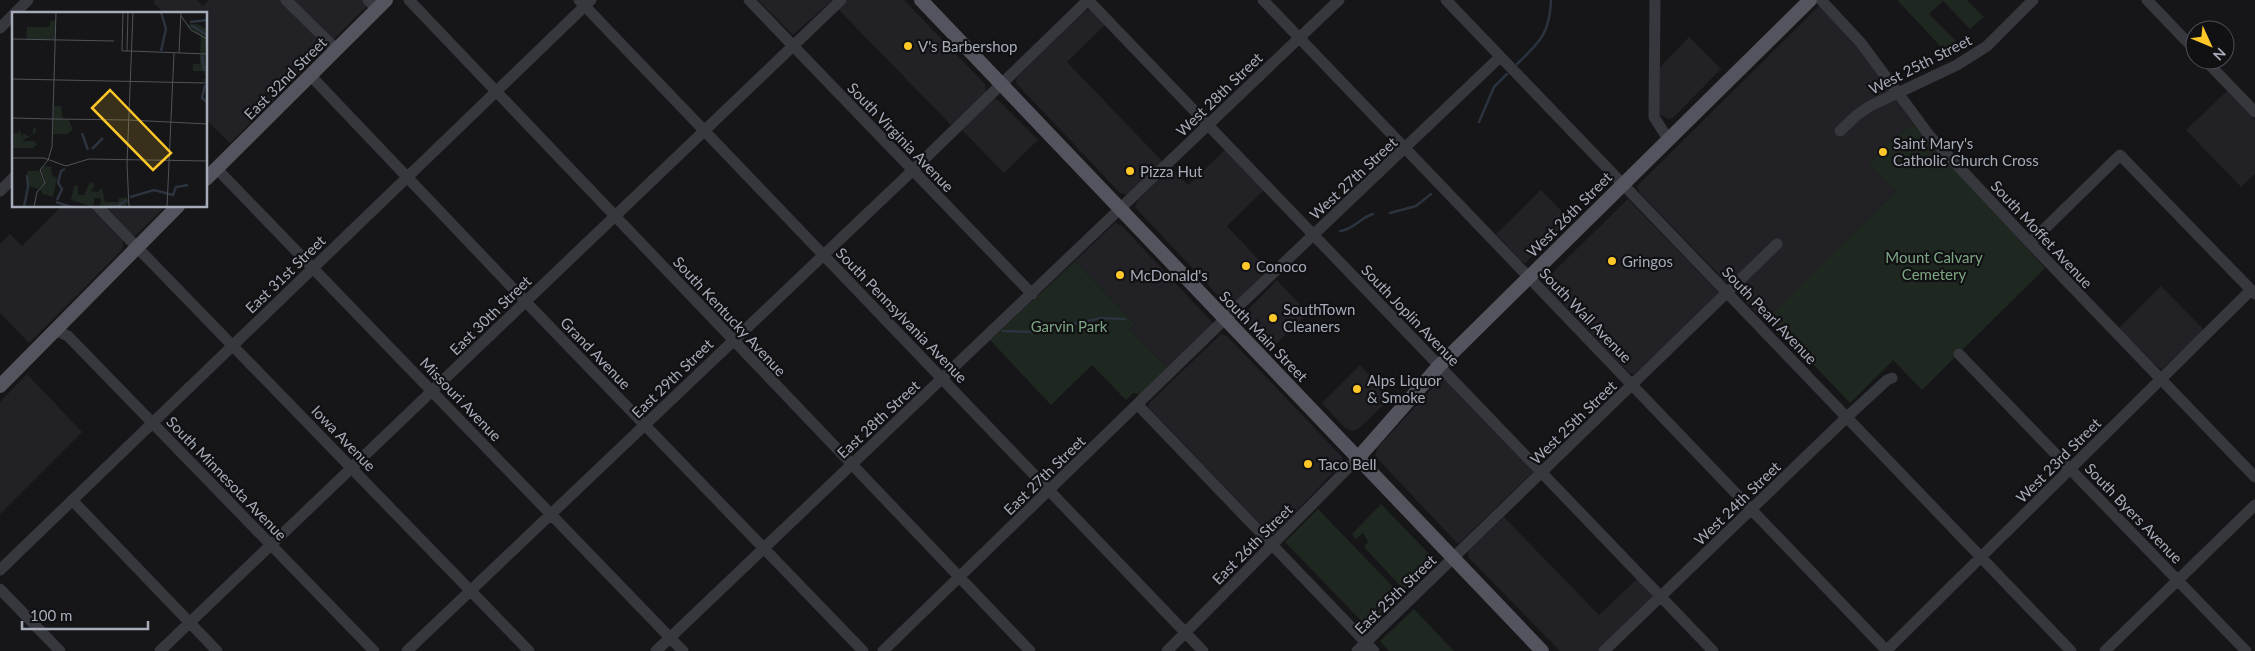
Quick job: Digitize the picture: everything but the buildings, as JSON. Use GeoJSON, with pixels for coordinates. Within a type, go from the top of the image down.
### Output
{"type":"FeatureCollection","features":[{"type":"Feature","properties":{"kind":"main road","name":"South Main Street"},"geometry":{"type":"LineString","coordinates":[[921,0],[1542,651]]}},
{"type":"Feature","properties":{"kind":"main road","name":"West 26th Street"},"geometry":{"type":"LineString","coordinates":[[1358,458],[1439,366],[1622,183],[1810,0]]}},
{"type":"Feature","properties":{"kind":"main road","name":"East 32nd Street"},"geometry":{"type":"LineString","coordinates":[[208,177],[336,49],[377,3]]}},
{"type":"Feature","properties":{"kind":"main road"},"geometry":{"type":"LineString","coordinates":[[0,386],[176,208]]}},
{"type":"Feature","properties":{"kind":"street"},"geometry":{"type":"LineString","coordinates":[[16,12],[28,0]]}},
{"type":"Feature","properties":{"kind":"street"},"geometry":{"type":"LineString","coordinates":[[286,0],[336,49]]}},
{"type":"Feature","properties":{"kind":"street","name":"South Kentucky Avenue"},"geometry":{"type":"LineString","coordinates":[[409,0],[1030,651]]}},
{"type":"Feature","properties":{"kind":"street","name":"South Virginia Avenue"},"geometry":{"type":"LineString","coordinates":[[749,0],[1032,294]]}},
{"type":"Feature","properties":{"kind":"street","name":"East 30th Street"},"geometry":{"type":"LineString","coordinates":[[160,651],[841,0]]}},
{"type":"Feature","properties":{"kind":"street","name":"East 29th Street"},"geometry":{"type":"LineString","coordinates":[[407,651],[1088,0]]}},
{"type":"Feature","properties":{"kind":"street","name":"South Joplin Avenue"},"geometry":{"type":"LineString","coordinates":[[1088,0],[1712,651]]}},
{"type":"Feature","properties":{"kind":"street","name":"South Wall Avenue"},"geometry":{"type":"LineString","coordinates":[[1263,0],[1887,651]]}},
{"type":"Feature","properties":{"kind":"street","name":"West 28th Street"},"geometry":{"type":"LineString","coordinates":[[1120,210],[1339,0]]}},
{"type":"Feature","properties":{"kind":"street","name":"South Pearl Avenue"},"geometry":{"type":"LineString","coordinates":[[1446,0],[2071,651]]}},
{"type":"Feature","properties":{"kind":"street"},"geometry":{"type":"LineString","coordinates":[[1655,0],[1654,117],[1668,139]]}},
{"type":"Feature","properties":{"kind":"street","name":"South Moffet Avenue"},"geometry":{"type":"LineString","coordinates":[[1821,0],[1861,43],[1929,135],[2030,243],[2255,476]]}},
{"type":"Feature","properties":{"kind":"street","name":"West 25th Street"},"geometry":{"type":"LineString","coordinates":[[1840,131],[1863,111],[1957,65],[1987,46],[2033,0]]}},
{"type":"Feature","properties":{"kind":"street"},"geometry":{"type":"LineString","coordinates":[[2147,0],[2185,40]]}},
{"type":"Feature","properties":{"kind":"street","name":"East 31st Street"},"geometry":{"type":"LineString","coordinates":[[0,570],[495,92],[585,2]]}},
{"type":"Feature","properties":{"kind":"street","name":"South Pennsylvania Avenue"},"geometry":{"type":"LineString","coordinates":[[585,2],[704,131],[1203,651]]}},
{"type":"Feature","properties":{"kind":"street"},"geometry":{"type":"LineString","coordinates":[[0,28],[12,16]]}},
{"type":"Feature","properties":{"kind":"street","name":"West 27th Street"},"geometry":{"type":"LineString","coordinates":[[1225,319],[1405,149],[1500,56]]}},
{"type":"Feature","properties":{"kind":"street"},"geometry":{"type":"LineString","coordinates":[[2214,70],[2255,112]]}},
{"type":"Feature","properties":{"kind":"street","name":"Grand Avenue"},"geometry":{"type":"LineString","coordinates":[[310,75],[525,302],[863,651]]}},
{"type":"Feature","properties":{"kind":"street"},"geometry":{"type":"LineString","coordinates":[[2030,243],[2120,155],[2253,292]]}},
{"type":"Feature","properties":{"kind":"street","name":"Missouri Avenue"},"geometry":{"type":"LineString","coordinates":[[217,168],[683,651]]}},
{"type":"Feature","properties":{"kind":"street"},"geometry":{"type":"LineString","coordinates":[[0,191],[12,179]]}},
{"type":"Feature","properties":{"kind":"street","name":"Iowa Avenue"},"geometry":{"type":"LineString","coordinates":[[99,208],[529,651]]}},
{"type":"Feature","properties":{"kind":"street","name":"East 28th Street"},"geometry":{"type":"LineString","coordinates":[[656,651],[1120,210]]}},
{"type":"Feature","properties":{"kind":"street","name":"West 25th Street"},"geometry":{"type":"LineString","coordinates":[[1454,558],[1777,244]]}},
{"type":"Feature","properties":{"kind":"street","name":"West 23rd Street"},"geometry":{"type":"LineString","coordinates":[[1887,651],[2161,379],[2253,292]]}},
{"type":"Feature","properties":{"kind":"street","name":"East 27th Street"},"geometry":{"type":"LineString","coordinates":[[883,651],[1050,491],[1225,319]]}},
{"type":"Feature","properties":{"kind":"street","name":"South Minnesota Avenue"},"geometry":{"type":"LineString","coordinates":[[56,330],[68,336],[374,651]]}},
{"type":"Feature","properties":{"kind":"street","name":"South Byers Avenue"},"geometry":{"type":"LineString","coordinates":[[1959,354],[2246,651]]}},
{"type":"Feature","properties":{"kind":"street","name":"West 24th Street"},"geometry":{"type":"LineString","coordinates":[[1604,651],[1847,417],[1887,380],[1892,378]]}},
{"type":"Feature","properties":{"kind":"street"},"geometry":{"type":"LineString","coordinates":[[1138,405],[1370,647]]}},
{"type":"Feature","properties":{"kind":"street","name":"East 26th Street"},"geometry":{"type":"LineString","coordinates":[[1167,651],[1358,458]]}},
{"type":"Feature","properties":{"kind":"street"},"geometry":{"type":"LineString","coordinates":[[72,500],[218,651]]}},
{"type":"Feature","properties":{"kind":"street"},"geometry":{"type":"LineString","coordinates":[[2105,651],[2255,506]]}},
{"type":"Feature","properties":{"kind":"street","name":"East 25th Street"},"geometry":{"type":"LineString","coordinates":[[1357,651],[1370,647],[1454,558]]}},
{"type":"Feature","properties":{"kind":"street"},"geometry":{"type":"LineString","coordinates":[[0,589],[60,651]]}},
{"type":"Feature","properties":{"kind":"shaded area"},"geometry":{"type":"Polygon","coordinates":[[[155,0],[197,0],[203,6],[209,0],[373,0],[230,143],[208,122],[208,12],[162,12],[153,2],[155,0]]]}},
{"type":"Feature","properties":{"kind":"shaded area"},"geometry":{"type":"Polygon","coordinates":[[[758,0],[832,0],[793,35],[758,0]]]}},
{"type":"Feature","properties":{"kind":"shaded area"},"geometry":{"type":"Polygon","coordinates":[[[847,0],[904,0],[985,84],[986,92],[951,125],[838,9],[847,0]]]}},
{"type":"Feature","properties":{"kind":"shaded area"},"geometry":{"type":"Polygon","coordinates":[[[1818,7],[1821,7],[1860,47],[1913,124],[1888,144],[1869,164],[1896,191],[1764,321],[1640,193],[1637,186],[1818,7]]]}},
{"type":"Feature","properties":{"kind":"shaded area"},"geometry":{"type":"Polygon","coordinates":[[[1090,9],[1106,24],[1067,62],[1163,162],[1127,195],[1120,193],[1016,83],[1017,77],[1085,11],[1090,9]]]}},
{"type":"Feature","properties":{"kind":"shaded area"},"geometry":{"type":"Polygon","coordinates":[[[1689,37],[1721,69],[1674,117],[1669,119],[1660,115],[1659,111],[1660,67],[1689,37]]]}},
{"type":"Feature","properties":{"kind":"shaded area"},"geometry":{"type":"Polygon","coordinates":[[[2227,91],[2255,120],[2255,174],[2241,187],[2186,130],[2227,91]]]}},
{"type":"Feature","properties":{"kind":"shaded area"},"geometry":{"type":"Polygon","coordinates":[[[997,99],[1038,140],[1004,173],[962,130],[993,100],[997,99]]]}},
{"type":"Feature","properties":{"kind":"shaded area"},"geometry":{"type":"Polygon","coordinates":[[[1225,150],[1264,190],[1227,226],[1270,272],[1233,306],[1226,304],[1135,207],[1138,200],[1171,168],[1188,185],[1225,150]]]}},
{"type":"Feature","properties":{"kind":"shaded area"},"geometry":{"type":"Polygon","coordinates":[[[1541,190],[1570,220],[1525,263],[1496,234],[1541,190]]]}},
{"type":"Feature","properties":{"kind":"shaded area"},"geometry":{"type":"Polygon","coordinates":[[[1628,199],[1718,292],[1717,296],[1634,374],[1629,373],[1544,284],[1546,279],[1628,199]]]}},
{"type":"Feature","properties":{"kind":"shaded area"},"geometry":{"type":"Polygon","coordinates":[[[60,208],[91,208],[123,241],[120,252],[29,343],[0,313],[0,244],[10,234],[22,246],[60,208]]]}},
{"type":"Feature","properties":{"kind":"shaded area"},"geometry":{"type":"Polygon","coordinates":[[[101,208],[164,208],[134,237],[101,208]]]}},
{"type":"Feature","properties":{"kind":"shaded area"},"geometry":{"type":"Polygon","coordinates":[[[1115,223],[1121,225],[1213,323],[1168,369],[1129,329],[1135,324],[1075,261],[1115,223]]]}},
{"type":"Feature","properties":{"kind":"shaded area"},"geometry":{"type":"Polygon","coordinates":[[[1277,280],[1308,313],[1270,350],[1241,317],[1277,280]]]}},
{"type":"Feature","properties":{"kind":"shaded area"},"geometry":{"type":"Polygon","coordinates":[[[2161,286],[2204,330],[2162,369],[2119,328],[2161,286]]]}},
{"type":"Feature","properties":{"kind":"shaded area"},"geometry":{"type":"Polygon","coordinates":[[[1221,334],[1227,336],[1342,457],[1343,462],[1274,535],[1270,534],[1148,407],[1149,403],[1221,334]]]}},
{"type":"Feature","properties":{"kind":"shaded area"},"geometry":{"type":"Polygon","coordinates":[[[1360,365],[1391,398],[1358,429],[1352,431],[1345,428],[1322,403],[1360,365]]]}},
{"type":"Feature","properties":{"kind":"shaded area"},"geometry":{"type":"Polygon","coordinates":[[[27,374],[82,432],[0,514],[0,402],[27,374]]]}},
{"type":"Feature","properties":{"kind":"shaded area"},"geometry":{"type":"Polygon","coordinates":[[[1445,379],[1533,472],[1458,544],[1375,456],[1377,448],[1439,381],[1445,379]]]}},
{"type":"Feature","properties":{"kind":"shaded area"},"geometry":{"type":"Polygon","coordinates":[[[1504,517],[1599,615],[1637,579],[1653,597],[1598,651],[1560,651],[1468,557],[1469,550],[1504,517]]]}},
{"type":"Feature","properties":{"kind":"green space"},"geometry":{"type":"Polygon","coordinates":[[[1897,0],[1967,0],[1984,17],[1970,29],[1943,1],[1929,14],[1956,41],[1944,50],[1897,0]]]}},
{"type":"Feature","properties":{"kind":"green space","name":"Mount Calvary Cemetery"},"geometry":{"type":"Polygon","coordinates":[[[1913,124],[2045,268],[1922,390],[1893,360],[1850,403],[1768,317],[1896,191],[1869,164],[1888,144],[1913,124]]]}},
{"type":"Feature","properties":{"kind":"green space","name":"Garvin Park"},"geometry":{"type":"Polygon","coordinates":[[[1075,261],[1135,324],[1129,329],[1168,369],[1140,395],[1133,393],[1126,400],[1092,365],[1051,405],[990,340],[1075,261]]]}},
{"type":"Feature","properties":{"kind":"green space"},"geometry":{"type":"Polygon","coordinates":[[[1381,504],[1436,561],[1405,591],[1364,547],[1368,542],[1363,533],[1356,539],[1352,534],[1381,504]]]}},
{"type":"Feature","properties":{"kind":"green space"},"geometry":{"type":"Polygon","coordinates":[[[1318,509],[1401,595],[1367,627],[1285,542],[1318,509]]]}},
{"type":"Feature","properties":{"kind":"green space"},"geometry":{"type":"Polygon","coordinates":[[[1414,609],[1454,651],[1389,651],[1380,641],[1414,609]]]}},
{"type":"Feature","properties":{"kind":"waterway"},"geometry":{"type":"LineString","coordinates":[[1517,64],[1538,43],[1546,29],[1551,0]]}},
{"type":"Feature","properties":{"kind":"waterway"},"geometry":{"type":"LineString","coordinates":[[1479,122],[1494,87],[1507,74]]}},
{"type":"Feature","properties":{"kind":"waterway"},"geometry":{"type":"LineString","coordinates":[[1390,213],[1416,206],[1431,194]]}},
{"type":"Feature","properties":{"kind":"waterway"},"geometry":{"type":"LineString","coordinates":[[1340,231],[1373,214]]}},
{"type":"Feature","properties":{"kind":"waterway"},"geometry":{"type":"LineString","coordinates":[[1003,331],[1036,332],[1101,318],[1125,319]]}},
{"type":"Feature","properties":{"kind":"place","name":"V's Barbershop"},"geometry":{"type":"Point","coordinates":[908,46]}},
{"type":"Feature","properties":{"kind":"place","name":"Saint Mary's Catholic Church Cross"},"geometry":{"type":"Point","coordinates":[1883,152]}},
{"type":"Feature","properties":{"kind":"place","name":"Pizza Hut"},"geometry":{"type":"Point","coordinates":[1130,171]}},
{"type":"Feature","properties":{"kind":"place","name":"Gringos"},"geometry":{"type":"Point","coordinates":[1612,261]}},
{"type":"Feature","properties":{"kind":"place","name":"Conoco"},"geometry":{"type":"Point","coordinates":[1246,266]}},
{"type":"Feature","properties":{"kind":"place","name":"McDonald's"},"geometry":{"type":"Point","coordinates":[1120,275]}},
{"type":"Feature","properties":{"kind":"place","name":"SouthTown Cleaners"},"geometry":{"type":"Point","coordinates":[1273,318]}},
{"type":"Feature","properties":{"kind":"place","name":"Alps Liquor & Smoke"},"geometry":{"type":"Point","coordinates":[1357,389]}},
{"type":"Feature","properties":{"kind":"place","name":"Taco Bell"},"geometry":{"type":"Point","coordinates":[1308,464]}}]}
